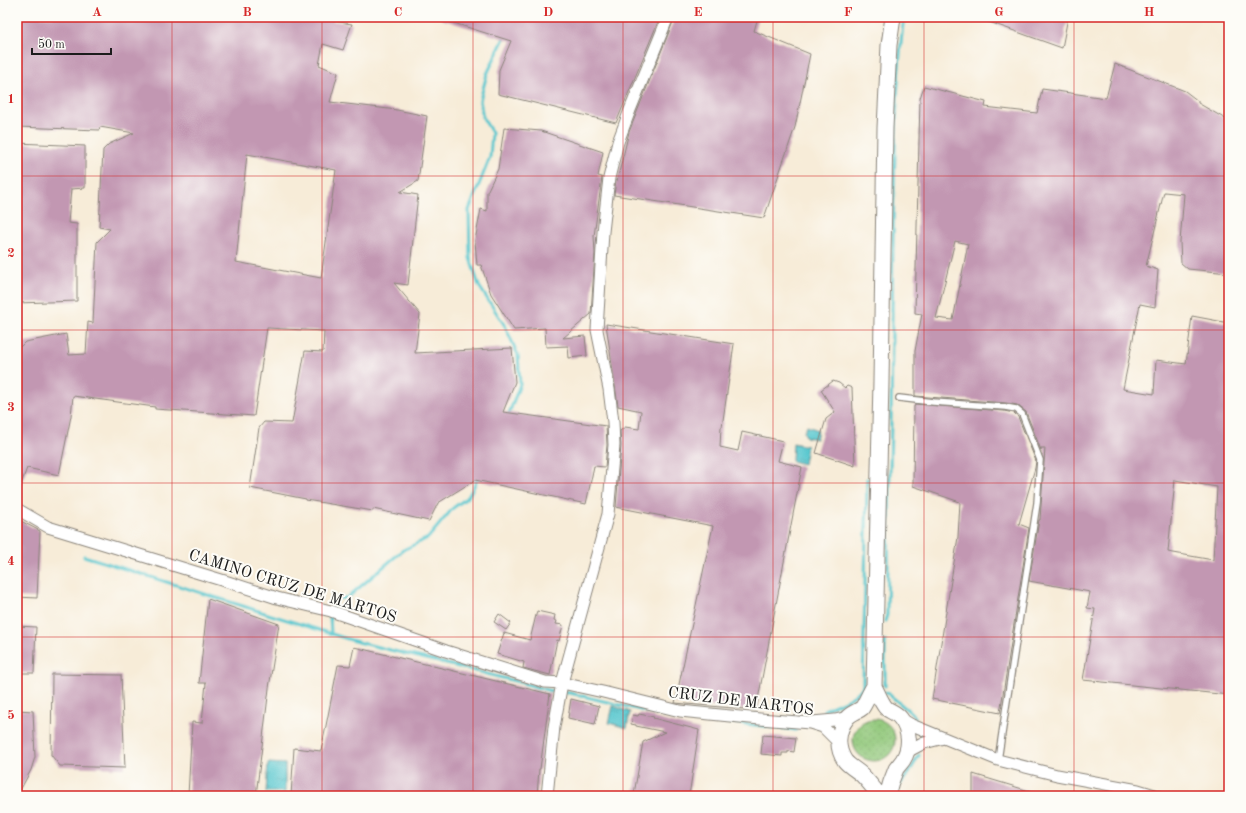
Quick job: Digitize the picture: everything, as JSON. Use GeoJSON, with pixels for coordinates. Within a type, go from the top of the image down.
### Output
{"type":"FeatureCollection","features":[{"type":"Feature","properties":{"kind":"main road"},"geometry":{"type":"LineString","coordinates":[[880,796],[860,773],[845,761],[841,753],[839,734],[842,725],[848,717],[863,707],[874,686],[885,128],[889,44],[893,17]]}},
{"type":"Feature","properties":{"kind":"main road"},"geometry":{"type":"LineString","coordinates":[[874,686],[886,708],[894,712],[906,725],[908,734],[909,743],[907,752],[890,782],[887,796]]}},
{"type":"Feature","properties":{"kind":"main road"},"geometry":{"type":"LineString","coordinates":[[860,773],[873,776],[886,774],[897,768]]}},
{"type":"Feature","properties":{"kind":"street"},"geometry":{"type":"LineString","coordinates":[[547,796],[554,727],[561,689],[608,514],[614,445],[613,422],[609,389],[597,330],[603,232],[609,178],[618,142],[668,17]]}},
{"type":"Feature","properties":{"kind":"street","name":"CAMINO CRUZ DE MARTOS"},"geometry":{"type":"LineString","coordinates":[[17,509],[48,527],[277,598],[331,612],[446,651],[545,682],[561,689]]}},
{"type":"Feature","properties":{"kind":"street","name":"CRUZ DE MARTOS"},"geometry":{"type":"LineString","coordinates":[[561,689],[680,711],[810,723],[823,727],[839,743]]}},
{"type":"Feature","properties":{"kind":"street"},"geometry":{"type":"LineString","coordinates":[[810,723],[848,717]]}},
{"type":"Feature","properties":{"kind":"street"},"geometry":{"type":"LineString","coordinates":[[900,718],[912,725],[998,760],[1057,776],[1138,790],[1158,796]]}},
{"type":"Feature","properties":{"kind":"street"},"geometry":{"type":"LineString","coordinates":[[907,752],[929,741],[944,738]]}},
{"type":"Feature","properties":{"kind":"lane"},"geometry":{"type":"LineString","coordinates":[[899,398],[1016,409],[1022,414],[1040,460],[1037,503],[998,760]]}},
{"type":"Feature","properties":{"kind":"green space"},"geometry":{"type":"Polygon","coordinates":[[[870,719],[878,719],[886,722],[892,728],[895,740],[892,752],[886,758],[878,761],[870,761],[862,758],[856,752],[853,744],[853,736],[856,728],[862,722],[870,719]]]}},
{"type":"Feature","properties":{"kind":"water"},"geometry":{"type":"Polygon","coordinates":[[[807,426],[818,430],[816,439],[806,437],[804,432],[807,426]]]}},
{"type":"Feature","properties":{"kind":"water"},"geometry":{"type":"Polygon","coordinates":[[[793,443],[807,446],[804,464],[792,461],[793,443]]]}},
{"type":"Feature","properties":{"kind":"water"},"geometry":{"type":"Polygon","coordinates":[[[613,706],[630,712],[627,728],[609,723],[613,706]]]}},
{"type":"Feature","properties":{"kind":"water"},"geometry":{"type":"Polygon","coordinates":[[[268,763],[285,764],[285,792],[266,792],[268,763]]]}},
{"type":"Feature","properties":{"kind":"building"},"geometry":{"type":"Polygon","coordinates":[[[17,17],[334,17],[333,21],[352,24],[343,50],[323,44],[319,65],[338,73],[330,102],[397,110],[427,116],[418,181],[400,192],[418,195],[408,285],[394,283],[420,314],[415,353],[512,348],[515,382],[503,412],[606,426],[607,445],[605,467],[594,466],[586,504],[475,480],[438,503],[429,521],[373,509],[373,511],[306,500],[250,488],[259,428],[264,422],[292,423],[305,351],[323,352],[324,331],[267,328],[254,416],[155,409],[155,407],[73,396],[71,416],[59,475],[27,468],[17,492],[17,350],[25,342],[66,334],[69,355],[86,354],[88,322],[93,323],[97,242],[110,229],[99,227],[103,150],[109,144],[134,133],[100,127],[99,130],[17,127],[17,17]],[[247,154],[236,262],[321,278],[336,170],[247,154]]]}},
{"type":"Feature","properties":{"kind":"building"},"geometry":{"type":"Polygon","coordinates":[[[441,17],[660,17],[616,123],[498,94],[499,70],[511,41],[441,19],[441,17]]]}},
{"type":"Feature","properties":{"kind":"building"},"geometry":{"type":"Polygon","coordinates":[[[675,17],[758,17],[754,31],[810,54],[795,127],[764,218],[614,195],[616,180],[617,181],[629,132],[675,17]]]}},
{"type":"Feature","properties":{"kind":"building"},"geometry":{"type":"Polygon","coordinates":[[[978,17],[1068,17],[1062,48],[978,17]]]}},
{"type":"Feature","properties":{"kind":"building"},"geometry":{"type":"Polygon","coordinates":[[[1115,64],[1185,91],[1198,101],[1198,103],[1229,121],[1229,273],[1188,269],[1181,263],[1180,242],[1184,194],[1164,192],[1146,266],[1158,270],[1155,307],[1140,304],[1123,389],[1154,394],[1156,360],[1186,364],[1192,316],[1229,323],[1229,695],[1083,680],[1095,609],[1087,608],[1090,592],[1029,581],[1040,520],[1045,448],[1041,448],[1041,450],[1026,412],[1017,405],[1006,403],[915,396],[915,351],[922,314],[915,313],[920,98],[924,86],[986,102],[985,107],[1037,113],[1042,89],[1106,98],[1115,64]],[[955,241],[936,318],[953,320],[968,244],[955,241]],[[1175,480],[1168,552],[1213,560],[1217,487],[1175,480]]]}},
{"type":"Feature","properties":{"kind":"building"},"geometry":{"type":"Polygon","coordinates":[[[504,128],[541,131],[603,152],[598,176],[602,177],[594,236],[595,253],[591,314],[563,338],[585,336],[587,356],[569,358],[568,346],[546,347],[545,328],[514,330],[491,294],[481,265],[477,265],[475,241],[481,209],[487,211],[487,192],[498,169],[504,128]]]}},
{"type":"Feature","properties":{"kind":"building"},"geometry":{"type":"Polygon","coordinates":[[[17,143],[85,146],[85,188],[71,189],[68,223],[77,224],[77,301],[17,303],[17,143]]]}},
{"type":"Feature","properties":{"kind":"building"},"geometry":{"type":"Polygon","coordinates":[[[606,324],[734,344],[721,427],[720,447],[738,451],[742,432],[783,441],[778,461],[802,467],[756,710],[675,703],[713,526],[616,507],[621,446],[620,431],[625,427],[639,429],[641,411],[618,406],[606,324]]]}},
{"type":"Feature","properties":{"kind":"building"},"geometry":{"type":"Polygon","coordinates":[[[833,381],[839,383],[845,388],[847,386],[852,388],[855,466],[816,453],[826,419],[835,412],[821,390],[833,381]]]}},
{"type":"Feature","properties":{"kind":"building"},"geometry":{"type":"Polygon","coordinates":[[[915,404],[1014,413],[1018,417],[1036,461],[1019,524],[1029,528],[1000,713],[932,699],[958,537],[960,502],[913,486],[915,404]]]}},
{"type":"Feature","properties":{"kind":"building"},"geometry":{"type":"Polygon","coordinates":[[[17,519],[40,531],[37,598],[17,597],[17,519]]]}},
{"type":"Feature","properties":{"kind":"building"},"geometry":{"type":"Polygon","coordinates":[[[208,599],[279,624],[269,688],[256,796],[188,796],[192,722],[202,723],[206,683],[199,683],[208,599]]]}},
{"type":"Feature","properties":{"kind":"building"},"geometry":{"type":"Polygon","coordinates":[[[537,611],[555,615],[554,620],[557,621],[556,624],[563,625],[559,641],[557,640],[550,675],[523,668],[524,662],[497,654],[504,633],[530,640],[537,611]]]}},
{"type":"Feature","properties":{"kind":"building"},"geometry":{"type":"Polygon","coordinates":[[[499,614],[511,623],[506,630],[494,622],[499,614]]]}},
{"type":"Feature","properties":{"kind":"building"},"geometry":{"type":"Polygon","coordinates":[[[17,626],[36,627],[34,673],[17,673],[17,626]]]}},
{"type":"Feature","properties":{"kind":"building"},"geometry":{"type":"Polygon","coordinates":[[[354,647],[550,694],[539,769],[537,796],[291,796],[294,748],[321,751],[338,665],[350,666],[354,647]]]}},
{"type":"Feature","properties":{"kind":"building"},"geometry":{"type":"Polygon","coordinates":[[[52,674],[121,675],[125,768],[60,766],[51,755],[52,674]]]}},
{"type":"Feature","properties":{"kind":"building"},"geometry":{"type":"Polygon","coordinates":[[[571,699],[599,706],[595,724],[568,718],[571,699]]]}},
{"type":"Feature","properties":{"kind":"building"},"geometry":{"type":"Polygon","coordinates":[[[17,710],[33,711],[35,757],[31,770],[17,796],[17,710]]]}},
{"type":"Feature","properties":{"kind":"building"},"geometry":{"type":"Polygon","coordinates":[[[639,714],[699,730],[689,796],[650,796],[634,794],[643,742],[665,732],[631,724],[633,715],[638,716],[639,714]]]}},
{"type":"Feature","properties":{"kind":"building"},"geometry":{"type":"Polygon","coordinates":[[[763,735],[796,738],[794,752],[788,751],[788,753],[782,753],[782,756],[761,754],[763,735]]]}},
{"type":"Feature","properties":{"kind":"building"},"geometry":{"type":"Polygon","coordinates":[[[973,774],[1039,794],[1039,796],[973,796],[973,774]]]}},
{"type":"Feature","properties":{"kind":"waterway"},"geometry":{"type":"LineString","coordinates":[[885,621],[887,615],[892,391],[894,175],[898,72],[904,17]]}},
{"type":"Feature","properties":{"kind":"waterway"},"geometry":{"type":"LineString","coordinates":[[505,36],[487,74],[480,100],[483,118],[492,133],[490,157],[469,210],[470,258],[479,286],[505,326],[518,355],[520,384],[508,416]]}},
{"type":"Feature","properties":{"kind":"waterway"},"geometry":{"type":"LineString","coordinates":[[333,607],[335,598],[347,598],[403,550],[428,538],[453,508],[468,497],[479,477]]}},
{"type":"Feature","properties":{"kind":"waterway"},"geometry":{"type":"LineString","coordinates":[[824,710],[851,698],[860,691],[863,686],[867,479]]}},
{"type":"Feature","properties":{"kind":"waterway"},"geometry":{"type":"LineString","coordinates":[[84,556],[354,641],[555,692],[570,693],[657,714],[682,717]]}},
{"type":"Feature","properties":{"kind":"waterway"},"geometry":{"type":"LineString","coordinates":[[330,616],[331,634]]}},
{"type":"Feature","properties":{"kind":"waterway"},"geometry":{"type":"LineString","coordinates":[[885,641],[885,686]]}},
{"type":"Feature","properties":{"kind":"waterway"},"geometry":{"type":"LineString","coordinates":[[886,692],[915,717]]}},
{"type":"Feature","properties":{"kind":"waterway"},"geometry":{"type":"LineString","coordinates":[[688,717],[796,730]]}},
{"type":"Feature","properties":{"kind":"waterway"},"geometry":{"type":"LineString","coordinates":[[896,796],[898,787],[910,771],[919,755]]}}]}
